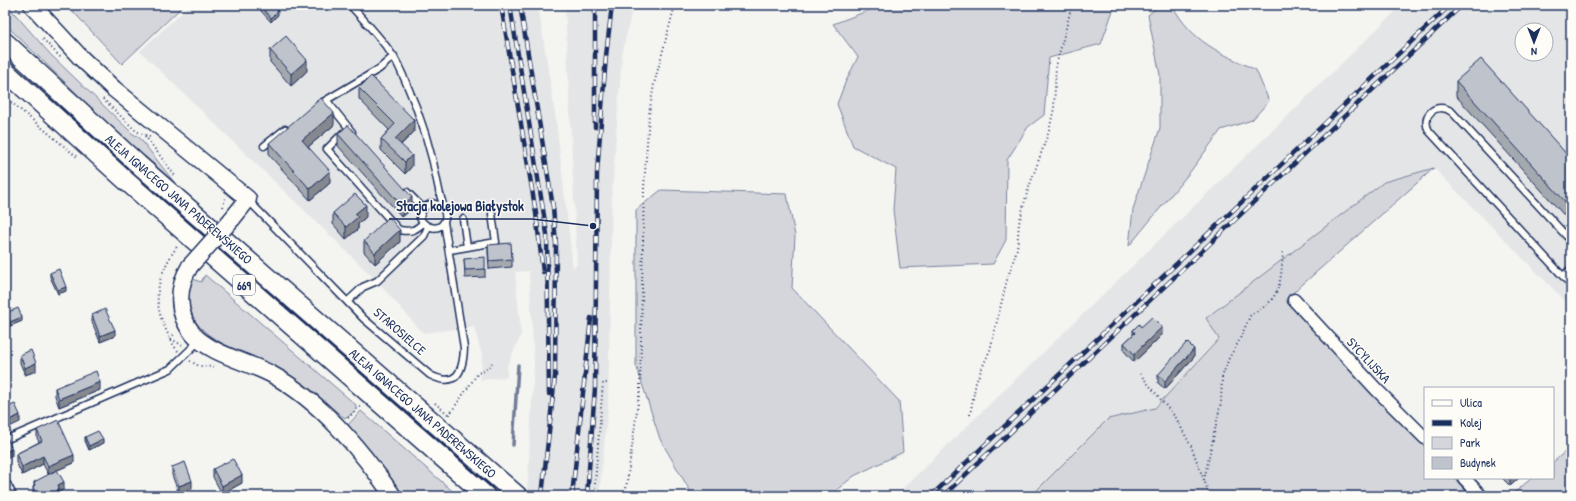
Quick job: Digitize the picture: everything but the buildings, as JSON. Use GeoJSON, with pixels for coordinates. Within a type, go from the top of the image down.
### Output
{"type":"FeatureCollection","features":[{"type":"Feature","properties":{"kind":"main road","name":"ALEJA IGNACEGO JANA PADEREWSKIEGO"},"geometry":{"type":"LineString","coordinates":[[5,42],[138,164],[518,496]]}},
{"type":"Feature","properties":{"kind":"main road","name":"ALEJA IGNACEGO JANA PADEREWSKIEGO"},"geometry":{"type":"LineString","coordinates":[[5,71],[125,180],[486,496]]}},
{"type":"Feature","properties":{"kind":"street"},"geometry":{"type":"LineString","coordinates":[[32,5],[81,58],[114,89],[248,199],[190,266],[183,277],[180,290],[180,303],[188,325],[200,340],[211,348],[271,375],[298,392],[338,428],[372,468],[393,496]]}},
{"type":"Feature","properties":{"kind":"street","name":"SYCYLIJSKA"},"geometry":{"type":"LineString","coordinates":[[1294,300],[1376,389],[1424,437]]}},
{"type":"Feature","properties":{"kind":"street"},"geometry":{"type":"LineString","coordinates":[[1465,479],[1481,496]]}},
{"type":"Feature","properties":{"kind":"street"},"geometry":{"type":"LineString","coordinates":[[5,486],[10,496]]}},
{"type":"Feature","properties":{"kind":"lane"},"geometry":{"type":"LineString","coordinates":[[348,128],[327,149],[399,230],[408,232],[425,225],[437,227],[444,222],[446,213],[442,206],[433,161],[417,106],[394,56],[350,5]]}},
{"type":"Feature","properties":{"kind":"lane"},"geometry":{"type":"LineString","coordinates":[[310,109],[327,101],[379,69],[394,56]]}},
{"type":"Feature","properties":{"kind":"lane"},"geometry":{"type":"LineString","coordinates":[[327,101],[358,139]]}},
{"type":"Feature","properties":{"kind":"lane"},"geometry":{"type":"LineString","coordinates":[[1571,241],[1452,112],[1443,107],[1433,110],[1430,113],[1426,122],[1429,131],[1571,285]]}},
{"type":"Feature","properties":{"kind":"lane"},"geometry":{"type":"LineString","coordinates":[[264,146],[293,123]]}},
{"type":"Feature","properties":{"kind":"lane"},"geometry":{"type":"LineString","coordinates":[[404,189],[423,208]]}},
{"type":"Feature","properties":{"kind":"lane","name":"STAROSIELCE"},"geometry":{"type":"LineString","coordinates":[[248,199],[364,319],[430,376],[439,380],[448,381],[458,375],[464,364],[464,348],[450,250],[444,222]]}},
{"type":"Feature","properties":{"kind":"lane"},"geometry":{"type":"LineString","coordinates":[[348,301],[363,287],[377,281],[424,236],[425,225],[420,213],[423,208],[432,203],[442,206]]}},
{"type":"Feature","properties":{"kind":"lane"},"geometry":{"type":"LineString","coordinates":[[450,250],[496,242],[492,214]]}},
{"type":"Feature","properties":{"kind":"lane"},"geometry":{"type":"LineString","coordinates":[[463,219],[467,247]]}},
{"type":"Feature","properties":{"kind":"lane"},"geometry":{"type":"LineString","coordinates":[[1563,276],[1571,269]]}},
{"type":"Feature","properties":{"kind":"lane"},"geometry":{"type":"LineString","coordinates":[[5,440],[170,369],[200,340]]}},
{"type":"Feature","properties":{"kind":"path"},"geometry":{"type":"LineString","coordinates":[[625,496],[640,389],[644,188],[649,114],[654,84],[675,5]]}},
{"type":"Feature","properties":{"kind":"path"},"geometry":{"type":"LineString","coordinates":[[970,415],[976,382],[990,350],[1004,292],[1017,249],[1019,223],[1027,193],[1049,131],[1054,108],[1056,66],[1072,5]]}},
{"type":"Feature","properties":{"kind":"path"},"geometry":{"type":"LineString","coordinates":[[178,245],[162,272],[158,293],[160,315],[176,349],[184,357],[199,366],[218,366]]}},
{"type":"Feature","properties":{"kind":"path"},"geometry":{"type":"LineString","coordinates":[[1204,480],[1221,402],[1222,377],[1229,358],[1252,314],[1264,309],[1272,300],[1280,284],[1283,252]]}},
{"type":"Feature","properties":{"kind":"path"},"geometry":{"type":"LineString","coordinates":[[450,415],[478,373],[484,372],[492,363]]}},
{"type":"Feature","properties":{"kind":"path"},"geometry":{"type":"LineString","coordinates":[[1140,374],[1176,418],[1191,446],[1210,496]]}},
{"type":"Feature","properties":{"kind":"path"},"geometry":{"type":"LineString","coordinates":[[594,496],[602,383],[607,383]]}},
{"type":"Feature","properties":{"kind":"path"},"geometry":{"type":"LineString","coordinates":[[345,421],[362,405]]}},
{"type":"Feature","properties":{"kind":"shaded area"},"geometry":{"type":"Polygon","coordinates":[[[190,5],[538,5],[556,120],[573,268],[577,264],[565,5],[633,5],[622,55],[612,191],[608,407],[599,496],[527,496],[534,363],[529,271],[515,272],[521,335],[507,366],[507,377],[481,380],[482,355],[474,327],[423,333],[377,281],[140,51],[190,5]]]}},
{"type":"Feature","properties":{"kind":"shaded area"},"geometry":{"type":"Polygon","coordinates":[[[1402,5],[1571,5],[1571,307],[1434,168],[1054,496],[895,496],[1402,5]]]}},
{"type":"Feature","properties":{"kind":"green space"},"geometry":{"type":"Polygon","coordinates":[[[5,5],[7,5],[50,54],[133,134],[139,137],[174,182],[108,124],[5,24],[5,5]]]}},
{"type":"Feature","properties":{"kind":"green space"},"geometry":{"type":"Polygon","coordinates":[[[67,5],[184,5],[122,64],[67,5]]]}},
{"type":"Feature","properties":{"kind":"green space"},"geometry":{"type":"Polygon","coordinates":[[[883,5],[1115,5],[1101,44],[1049,58],[1044,115],[1028,127],[1007,160],[1006,240],[993,264],[900,268],[893,210],[896,169],[853,146],[837,104],[845,83],[858,57],[833,24],[883,5]]]}},
{"type":"Feature","properties":{"kind":"green space"},"geometry":{"type":"Polygon","coordinates":[[[1160,5],[1172,5],[1180,18],[1198,38],[1219,52],[1256,70],[1269,101],[1252,120],[1221,130],[1190,172],[1129,246],[1133,209],[1160,128],[1160,75],[1148,15],[1160,5]]]}},
{"type":"Feature","properties":{"kind":"green space"},"geometry":{"type":"Polygon","coordinates":[[[1434,168],[1286,299],[1424,446],[1424,479],[1455,479],[1471,496],[1031,496],[1108,419],[1155,408],[1219,339],[1206,318],[1384,182],[1434,168]]]}},
{"type":"Feature","properties":{"kind":"green space"},"geometry":{"type":"Polygon","coordinates":[[[661,190],[787,194],[795,236],[792,288],[899,401],[903,452],[854,476],[829,496],[693,496],[660,439],[636,365],[636,210],[661,190]]]}},
{"type":"Feature","properties":{"kind":"green space"},"geometry":{"type":"Polygon","coordinates":[[[205,275],[356,405],[356,409],[347,418],[343,417],[303,383],[301,386],[259,361],[218,341],[206,332],[196,323],[191,311],[189,296],[193,279],[201,282],[205,275]]]}},
{"type":"Feature","properties":{"kind":"green space"},"geometry":{"type":"Polygon","coordinates":[[[361,411],[458,496],[401,496],[346,427],[361,411]]]}},
{"type":"Feature","properties":{"kind":"green space"},"geometry":{"type":"Polygon","coordinates":[[[1571,447],[1571,496],[1510,496],[1531,479],[1554,479],[1554,461],[1571,447]]]}},
{"type":"Feature","properties":{"kind":"waterway"},"geometry":{"type":"LineString","coordinates":[[513,445],[518,365]]}},
{"type":"Feature","properties":{"kind":"railway"},"geometry":{"type":"LineString","coordinates":[[501,5],[536,213],[543,272]]}},
{"type":"Feature","properties":{"kind":"railway"},"geometry":{"type":"LineString","coordinates":[[510,5],[547,234],[549,394]]}},
{"type":"Feature","properties":{"kind":"railway"},"geometry":{"type":"LineString","coordinates":[[520,5],[553,207],[556,244],[555,376],[542,496]]}},
{"type":"Feature","properties":{"kind":"railway"},"geometry":{"type":"LineString","coordinates":[[595,5],[595,127]]}},
{"type":"Feature","properties":{"kind":"railway"},"geometry":{"type":"LineString","coordinates":[[587,496],[595,388],[597,173],[606,56],[612,5]]}},
{"type":"Feature","properties":{"kind":"railway"},"geometry":{"type":"LineString","coordinates":[[931,496],[1450,5]]}},
{"type":"Feature","properties":{"kind":"railway"},"geometry":{"type":"LineString","coordinates":[[943,496],[1462,5]]}},
{"type":"Feature","properties":{"kind":"railway"},"geometry":{"type":"LineString","coordinates":[[572,496],[591,318]]}},
{"type":"Feature","properties":{"kind":"place","name":"Stacja kolejowa Białystok"},"geometry":{"type":"Point","coordinates":[593,226]}}]}
